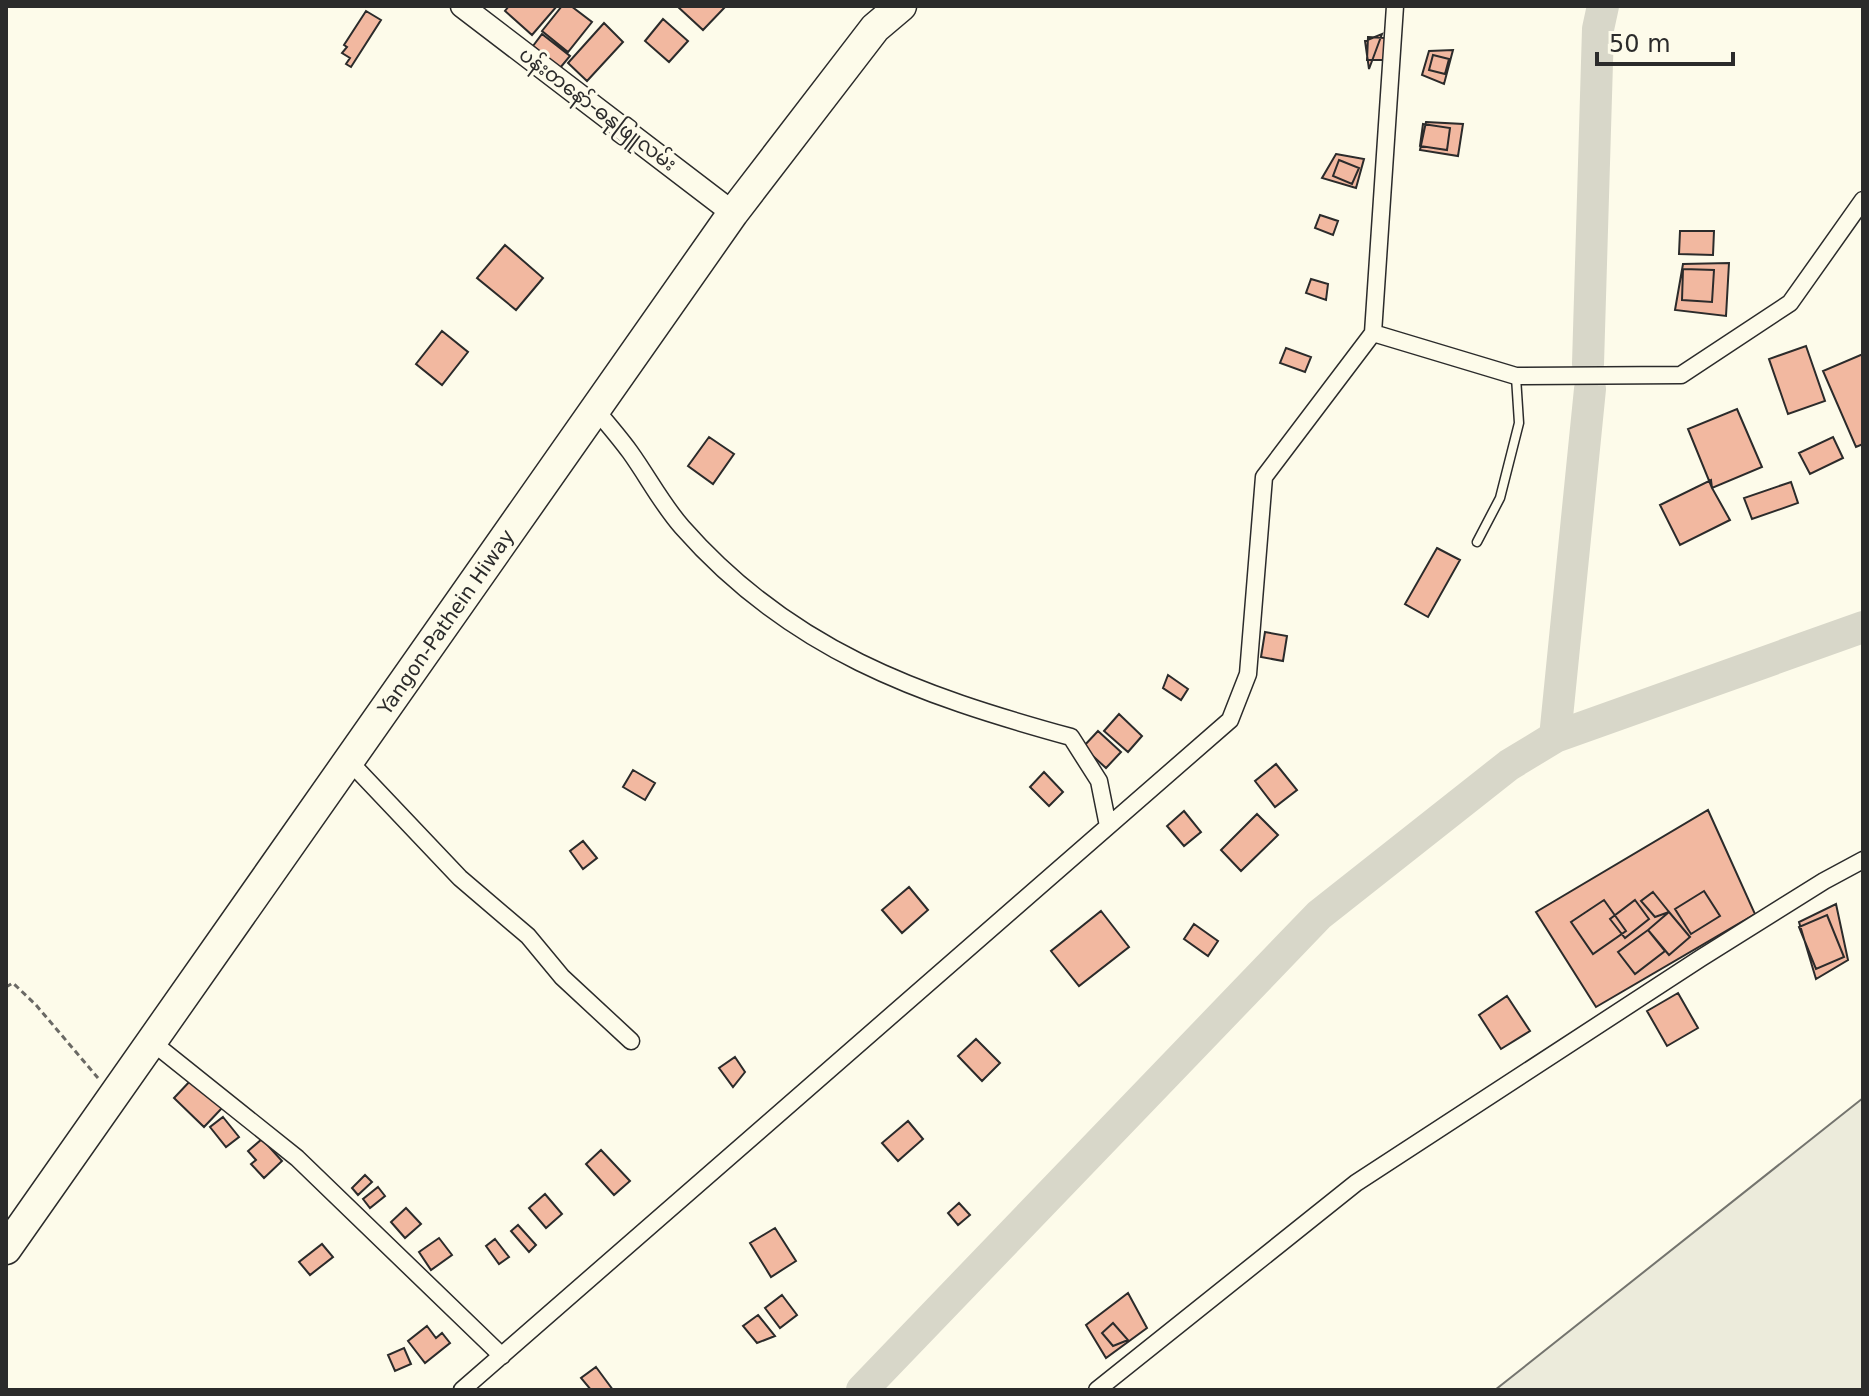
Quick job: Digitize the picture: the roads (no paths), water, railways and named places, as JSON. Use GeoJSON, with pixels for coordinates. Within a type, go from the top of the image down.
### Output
{"type":"FeatureCollection","features":[{"type":"Feature","properties":{"kind":"highway","name":"Yangon-Pathein Hiway"},"geometry":{"type":"LineString","coordinates":[[6,1249],[733,213],[875,28],[901,6]]}},
{"type":"Feature","properties":{"kind":"street","name":"ပန်းတနော်-ဓနုဖြူလမ်း"},"geometry":{"type":"LineString","coordinates":[[462,6],[733,213]]}},
{"type":"Feature","properties":{"kind":"street"},"geometry":{"type":"LineString","coordinates":[[462,1390],[1230,720],[1248,674],[1264,477],[1373,333],[1395,6]]}},
{"type":"Feature","properties":{"kind":"street"},"geometry":{"type":"LineString","coordinates":[[1373,333],[1516,376],[1681,375],[1790,303],[1863,200]]}},
{"type":"Feature","properties":{"kind":"street"},"geometry":{"type":"LineString","coordinates":[[595,409],[630,452],[668,510],[724,571],[765,607],[883,675],[985,712],[1071,737],[1099,781],[1108,826]]}},
{"type":"Feature","properties":{"kind":"street"},"geometry":{"type":"LineString","coordinates":[[349,761],[460,878],[528,936],[562,977],[631,1041]]}},
{"type":"Feature","properties":{"kind":"street"},"geometry":{"type":"LineString","coordinates":[[1097,1390],[1356,1183],[1701,958],[1863,860]]}},
{"type":"Feature","properties":{"kind":"street"},"geometry":{"type":"LineString","coordinates":[[152,1042],[297,1158],[502,1356]]}},
{"type":"Feature","properties":{"kind":"lane"},"geometry":{"type":"LineString","coordinates":[[1477,542],[1500,498],[1519,423],[1516,376]]}},
{"type":"Feature","properties":{"kind":"waterway"},"geometry":{"type":"LineString","coordinates":[[1588,364],[1598,29],[1603,6]]}},
{"type":"Feature","properties":{"kind":"waterway"},"geometry":{"type":"LineString","coordinates":[[1555,737],[1590,389]]}},
{"type":"Feature","properties":{"kind":"waterway"},"geometry":{"type":"LineString","coordinates":[[862,1390],[1319,915],[1509,765],[1555,737],[1863,627]]}}]}
